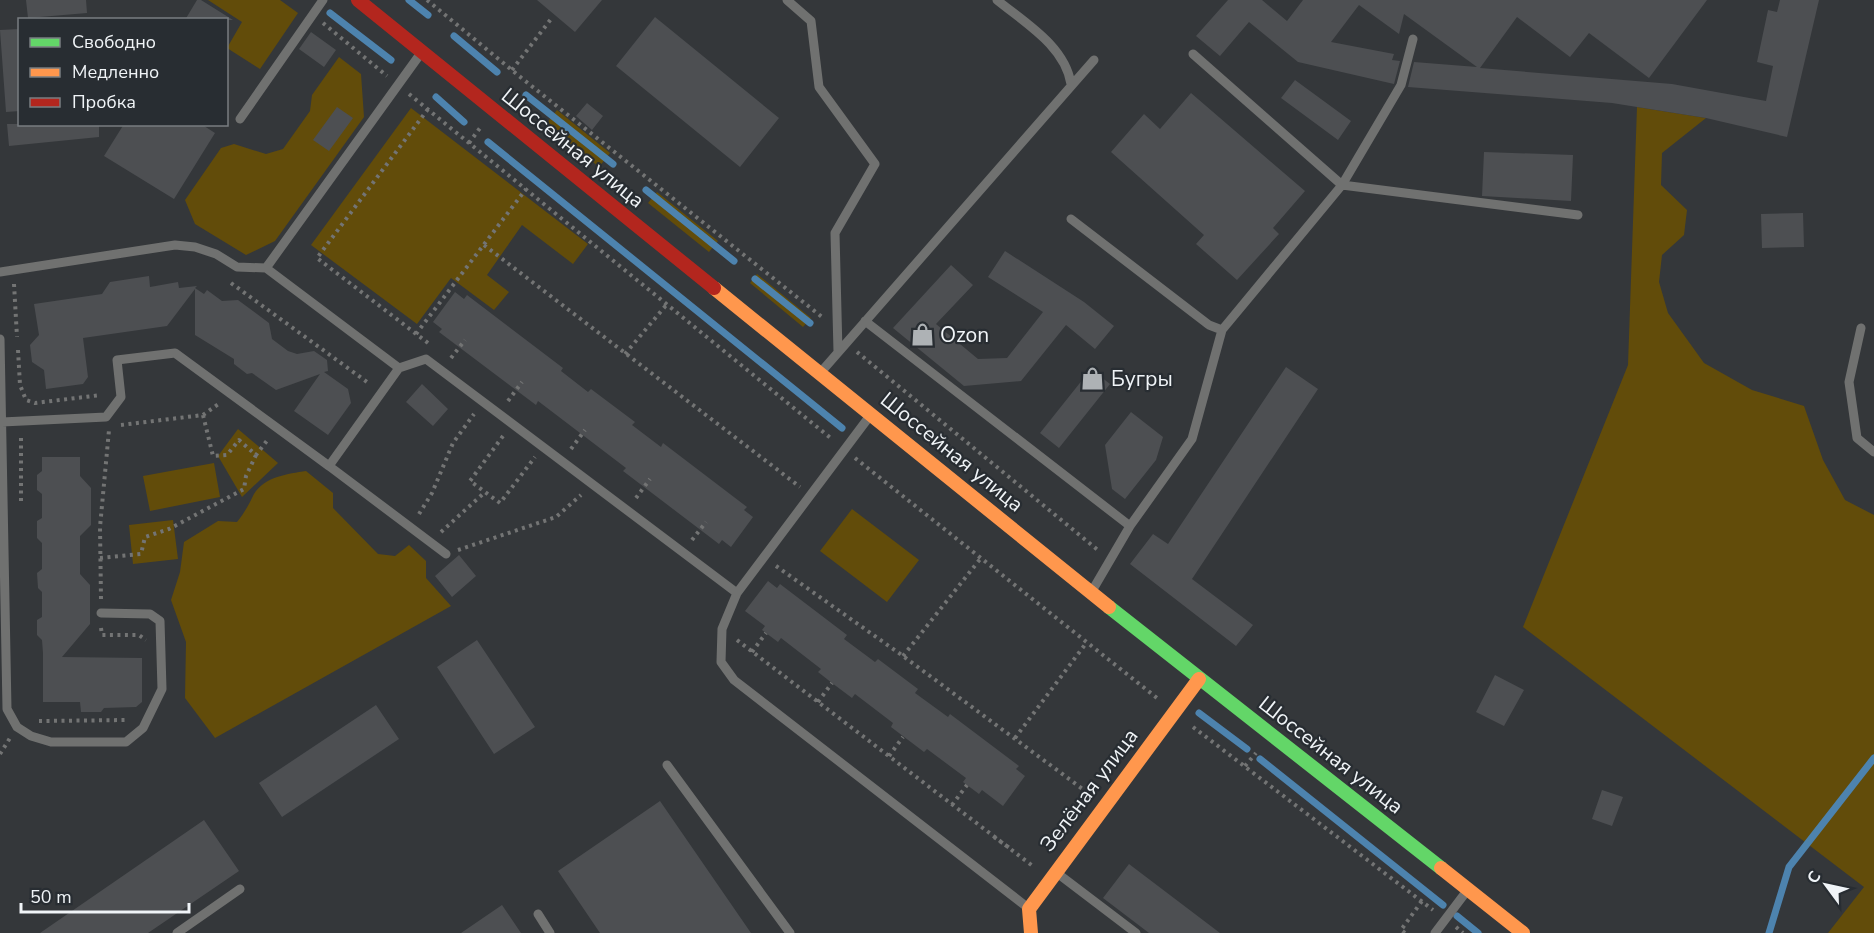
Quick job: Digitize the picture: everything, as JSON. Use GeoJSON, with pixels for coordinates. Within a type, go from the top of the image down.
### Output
{"type":"FeatureCollection","features":[{"type":"Feature","properties":{"kind":"main road","name":"Шоссейная улица"},"geometry":{"type":"LineString","coordinates":[[358,0],[821,372],[1091,593],[1522,933]]}},
{"type":"Feature","properties":{"kind":"main road","name":"Зелёная улица"},"geometry":{"type":"LineString","coordinates":[[1029,909],[1199,679]]}},
{"type":"Feature","properties":{"kind":"main road"},"geometry":{"type":"LineString","coordinates":[[1029,909],[1031,933]]}},
{"type":"Feature","properties":{"kind":"lane"},"geometry":{"type":"LineString","coordinates":[[240,119],[323,0]]}},
{"type":"Feature","properties":{"kind":"lane"},"geometry":{"type":"LineString","coordinates":[[787,0],[811,21],[819,87],[875,164],[834,233],[838,352]]}},
{"type":"Feature","properties":{"kind":"lane"},"geometry":{"type":"LineString","coordinates":[[997,0],[1050,44],[1068,67],[1071,84]]}},
{"type":"Feature","properties":{"kind":"lane"},"geometry":{"type":"LineString","coordinates":[[1091,593],[1130,526],[1192,439],[1222,330],[1342,185],[1401,85],[1413,39]]}},
{"type":"Feature","properties":{"kind":"lane"},"geometry":{"type":"LineString","coordinates":[[266,268],[423,51]]}},
{"type":"Feature","properties":{"kind":"lane"},"geometry":{"type":"LineString","coordinates":[[1193,54],[1342,185],[1578,215]]}},
{"type":"Feature","properties":{"kind":"lane"},"geometry":{"type":"LineString","coordinates":[[821,372],[1094,60]]}},
{"type":"Feature","properties":{"kind":"lane"},"geometry":{"type":"LineString","coordinates":[[1071,219],[1209,325],[1222,330]]}},
{"type":"Feature","properties":{"kind":"lane"},"geometry":{"type":"LineString","coordinates":[[0,272],[175,245],[195,247],[216,254],[237,267],[266,268],[399,368]]}},
{"type":"Feature","properties":{"kind":"lane"},"geometry":{"type":"LineString","coordinates":[[865,321],[1130,526]]}},
{"type":"Feature","properties":{"kind":"lane"},"geometry":{"type":"LineString","coordinates":[[1861,328],[1848,382],[1857,438],[1874,452]]}},
{"type":"Feature","properties":{"kind":"lane"},"geometry":{"type":"LineString","coordinates":[[0,339],[7,709],[17,727],[31,736],[51,742],[126,742],[143,728],[162,689],[160,621],[150,614],[101,614]]}},
{"type":"Feature","properties":{"kind":"lane"},"geometry":{"type":"LineString","coordinates":[[2,422],[105,417],[121,397],[117,360],[175,354],[446,554]]}},
{"type":"Feature","properties":{"kind":"lane"},"geometry":{"type":"LineString","coordinates":[[329,466],[399,368],[426,359],[737,593]]}},
{"type":"Feature","properties":{"kind":"lane"},"geometry":{"type":"LineString","coordinates":[[872,414],[737,593],[722,629],[721,662],[734,680],[1029,909]]}},
{"type":"Feature","properties":{"kind":"lane"},"geometry":{"type":"LineString","coordinates":[[667,765],[790,933]]}},
{"type":"Feature","properties":{"kind":"lane"},"geometry":{"type":"LineString","coordinates":[[1052,875],[1136,933]]}},
{"type":"Feature","properties":{"kind":"lane"},"geometry":{"type":"LineString","coordinates":[[179,932],[240,889]]}},
{"type":"Feature","properties":{"kind":"lane"},"geometry":{"type":"LineString","coordinates":[[1435,933],[1468,889]]}},
{"type":"Feature","properties":{"kind":"lane"},"geometry":{"type":"LineString","coordinates":[[538,914],[550,933]]}},
{"type":"Feature","properties":{"kind":"path"},"geometry":{"type":"LineString","coordinates":[[427,0],[823,317],[838,333]]}},
{"type":"Feature","properties":{"kind":"path"},"geometry":{"type":"LineString","coordinates":[[312,14],[668,303],[844,450],[1174,712],[1463,933]]}},
{"type":"Feature","properties":{"kind":"path"},"geometry":{"type":"LineString","coordinates":[[512,70],[551,19]]}},
{"type":"Feature","properties":{"kind":"path"},"geometry":{"type":"LineString","coordinates":[[428,109],[317,258],[434,347]]}},
{"type":"Feature","properties":{"kind":"path"},"geometry":{"type":"LineString","coordinates":[[416,334],[526,189]]}},
{"type":"Feature","properties":{"kind":"path"},"geometry":{"type":"LineString","coordinates":[[484,245],[810,494]]}},
{"type":"Feature","properties":{"kind":"path"},"geometry":{"type":"LineString","coordinates":[[625,354],[668,303]]}},
{"type":"Feature","properties":{"kind":"path"},"geometry":{"type":"LineString","coordinates":[[449,360],[465,340]]}},
{"type":"Feature","properties":{"kind":"path"},"geometry":{"type":"LineString","coordinates":[[847,342],[864,359],[1110,560]]}},
{"type":"Feature","properties":{"kind":"path"},"geometry":{"type":"LineString","coordinates":[[506,403],[522,382]]}},
{"type":"Feature","properties":{"kind":"path"},"geometry":{"type":"LineString","coordinates":[[150,649],[148,641],[139,635],[102,635],[100,527],[109,426],[203,415],[230,394]]}},
{"type":"Feature","properties":{"kind":"path"},"geometry":{"type":"LineString","coordinates":[[411,528],[432,494],[453,443],[483,402]]}},
{"type":"Feature","properties":{"kind":"path"},"geometry":{"type":"LineString","coordinates":[[203,415],[213,456],[227,455],[239,440],[256,455]]}},
{"type":"Feature","properties":{"kind":"path"},"geometry":{"type":"LineString","coordinates":[[512,424],[470,481],[500,503],[543,447]]}},
{"type":"Feature","properties":{"kind":"path"},"geometry":{"type":"LineString","coordinates":[[100,558],[141,554],[145,537],[169,529],[244,489],[246,476],[256,455],[276,428]]}},
{"type":"Feature","properties":{"kind":"path"},"geometry":{"type":"LineString","coordinates":[[569,452],[585,430]]}},
{"type":"Feature","properties":{"kind":"path"},"geometry":{"type":"LineString","coordinates":[[21,503],[21,433],[32,432]]}},
{"type":"Feature","properties":{"kind":"path"},"geometry":{"type":"LineString","coordinates":[[634,501],[650,479]]}},
{"type":"Feature","properties":{"kind":"path"},"geometry":{"type":"LineString","coordinates":[[446,554],[556,517],[592,484]]}},
{"type":"Feature","properties":{"kind":"path"},"geometry":{"type":"LineString","coordinates":[[430,543],[485,492]]}},
{"type":"Feature","properties":{"kind":"path"},"geometry":{"type":"LineString","coordinates":[[690,543],[706,522]]}},
{"type":"Feature","properties":{"kind":"path"},"geometry":{"type":"LineString","coordinates":[[763,557],[903,656],[1104,805]]}},
{"type":"Feature","properties":{"kind":"path"},"geometry":{"type":"LineString","coordinates":[[903,656],[981,558]]}},
{"type":"Feature","properties":{"kind":"path"},"geometry":{"type":"LineString","coordinates":[[722,629],[994,837],[1052,875]]}},
{"type":"Feature","properties":{"kind":"path"},"geometry":{"type":"LineString","coordinates":[[752,652],[766,633]]}},
{"type":"Feature","properties":{"kind":"path"},"geometry":{"type":"LineString","coordinates":[[1015,738],[1087,642]]}},
{"type":"Feature","properties":{"kind":"path"},"geometry":{"type":"LineString","coordinates":[[818,702],[832,683]]}},
{"type":"Feature","properties":{"kind":"path"},"geometry":{"type":"LineString","coordinates":[[30,717],[36,721],[126,721],[132,718]]}},
{"type":"Feature","properties":{"kind":"path"},"geometry":{"type":"LineString","coordinates":[[889,756],[903,737]]}},
{"type":"Feature","properties":{"kind":"path"},"geometry":{"type":"LineString","coordinates":[[952,805],[967,785]]}},
{"type":"Feature","properties":{"kind":"path"},"geometry":{"type":"LineString","coordinates":[[1405,933],[1401,930],[1422,901]]}},
{"type":"Feature","properties":{"kind":"shaded area"},"geometry":{"type":"Polygon","coordinates":[[[208,0],[280,0],[298,13],[260,69],[228,49],[242,22],[208,0]]]}},
{"type":"Feature","properties":{"kind":"shaded area"},"geometry":{"type":"Polygon","coordinates":[[[339,57],[361,74],[364,117],[275,241],[246,255],[195,224],[185,200],[221,148],[234,144],[266,154],[283,149],[310,111],[312,95],[339,57]]]}},
{"type":"Feature","properties":{"kind":"shaded area"},"geometry":{"type":"Polygon","coordinates":[[[1637,107],[1706,118],[1662,153],[1661,185],[1687,210],[1684,235],[1662,255],[1659,282],[1668,313],[1704,363],[1752,390],[1804,406],[1823,460],[1845,500],[1874,515],[1874,933],[1828,933],[1864,887],[1523,627],[1628,365],[1637,107]]]}},
{"type":"Feature","properties":{"kind":"shaded area"},"geometry":{"type":"Polygon","coordinates":[[[411,108],[588,244],[573,264],[522,225],[487,275],[509,292],[494,310],[451,278],[417,324],[311,245],[411,108]]]}},
{"type":"Feature","properties":{"kind":"shaded area"},"geometry":{"type":"Polygon","coordinates":[[[557,110],[610,153],[599,167],[546,124],[557,110]]]}},
{"type":"Feature","properties":{"kind":"shaded area"},"geometry":{"type":"Polygon","coordinates":[[[657,192],[718,241],[709,252],[648,203],[657,192]]]}},
{"type":"Feature","properties":{"kind":"shaded area"},"geometry":{"type":"Polygon","coordinates":[[[757,274],[811,318],[803,327],[750,283],[757,274]]]}},
{"type":"Feature","properties":{"kind":"shaded area"},"geometry":{"type":"Polygon","coordinates":[[[238,429],[278,463],[242,497],[218,456],[238,429]]]}},
{"type":"Feature","properties":{"kind":"shaded area"},"geometry":{"type":"Polygon","coordinates":[[[214,463],[220,497],[150,511],[143,476],[214,463]]]}},
{"type":"Feature","properties":{"kind":"shaded area"},"geometry":{"type":"Polygon","coordinates":[[[306,471],[333,493],[333,508],[378,554],[395,556],[409,545],[426,561],[426,578],[451,606],[215,738],[185,698],[186,642],[171,600],[180,572],[184,542],[218,521],[237,522],[256,491],[268,481],[283,475],[306,471]]]}},
{"type":"Feature","properties":{"kind":"shaded area"},"geometry":{"type":"Polygon","coordinates":[[[852,509],[919,560],[887,602],[820,551],[852,509]]]}},
{"type":"Feature","properties":{"kind":"shaded area"},"geometry":{"type":"Polygon","coordinates":[[[173,520],[178,559],[133,564],[129,525],[173,520]]]}},
{"type":"Feature","properties":{"kind":"building"},"geometry":{"type":"Polygon","coordinates":[[[26,0],[86,0],[87,13],[28,18],[26,0]]]}},
{"type":"Feature","properties":{"kind":"building"},"geometry":{"type":"Polygon","coordinates":[[[197,0],[201,0],[233,20],[228,20],[228,18],[186,18],[197,0]]]}},
{"type":"Feature","properties":{"kind":"building"},"geometry":{"type":"Polygon","coordinates":[[[537,0],[602,0],[575,32],[537,0]]]}},
{"type":"Feature","properties":{"kind":"building"},"geometry":{"type":"Polygon","coordinates":[[[1228,0],[1262,0],[1287,21],[1303,0],[1707,0],[1649,78],[1589,33],[1570,57],[1517,17],[1480,68],[1672,84],[1766,101],[1773,66],[1757,62],[1768,10],[1777,12],[1780,0],[1819,0],[1787,137],[1706,118],[1612,103],[1408,87],[1414,62],[1477,67],[1404,14],[1399,34],[1359,5],[1331,42],[1394,54],[1392,60],[1400,61],[1394,84],[1298,62],[1249,22],[1220,56],[1196,36],[1228,0]]]}},
{"type":"Feature","properties":{"kind":"building"},"geometry":{"type":"Polygon","coordinates":[[[655,17],[779,118],[740,167],[616,66],[655,17]]]}},
{"type":"Feature","properties":{"kind":"building"},"geometry":{"type":"Polygon","coordinates":[[[18,29],[18,111],[6,112],[0,30],[18,29]]]}},
{"type":"Feature","properties":{"kind":"building"},"geometry":{"type":"Polygon","coordinates":[[[311,32],[336,50],[324,67],[299,49],[311,32]]]}},
{"type":"Feature","properties":{"kind":"building"},"geometry":{"type":"Polygon","coordinates":[[[1295,80],[1351,121],[1338,140],[1281,98],[1295,80]]]}},
{"type":"Feature","properties":{"kind":"building"},"geometry":{"type":"Polygon","coordinates":[[[1191,93],[1305,191],[1273,228],[1279,234],[1237,280],[1196,244],[1204,235],[1111,152],[1144,114],[1160,129],[1191,93]]]}},
{"type":"Feature","properties":{"kind":"building"},"geometry":{"type":"Polygon","coordinates":[[[587,103],[603,116],[592,130],[576,116],[587,103]]]}},
{"type":"Feature","properties":{"kind":"building"},"geometry":{"type":"Polygon","coordinates":[[[337,107],[353,118],[329,151],[313,140],[337,107]]]}},
{"type":"Feature","properties":{"kind":"building"},"geometry":{"type":"Polygon","coordinates":[[[7,124],[99,126],[99,137],[9,146],[7,124]]]}},
{"type":"Feature","properties":{"kind":"building"},"geometry":{"type":"Polygon","coordinates":[[[123,126],[204,126],[215,133],[174,199],[104,156],[123,126]]]}},
{"type":"Feature","properties":{"kind":"building"},"geometry":{"type":"Polygon","coordinates":[[[1484,152],[1573,155],[1571,201],[1482,196],[1484,152]]]}},
{"type":"Feature","properties":{"kind":"building"},"geometry":{"type":"Polygon","coordinates":[[[1803,213],[1804,247],[1762,248],[1761,214],[1803,213]]]}},
{"type":"Feature","properties":{"kind":"building"},"geometry":{"type":"Polygon","coordinates":[[[1005,251],[1084,302],[1114,326],[1095,349],[1066,325],[1021,381],[964,386],[893,328],[951,265],[973,285],[936,324],[978,359],[1007,358],[1043,312],[988,277],[1005,251]]]}},
{"type":"Feature","properties":{"kind":"building"},"geometry":{"type":"Polygon","coordinates":[[[149,276],[150,287],[178,282],[179,288],[197,286],[195,288],[204,294],[207,290],[222,301],[238,300],[269,323],[272,339],[288,351],[297,354],[314,351],[327,360],[328,371],[324,372],[348,389],[351,403],[328,435],[294,411],[320,374],[276,390],[252,373],[247,374],[234,364],[234,359],[195,335],[195,289],[167,326],[83,338],[88,377],[83,384],[46,389],[44,370],[32,362],[30,345],[39,335],[34,304],[102,294],[110,282],[149,276]]]}},
{"type":"Feature","properties":{"kind":"building"},"geometry":{"type":"Polygon","coordinates":[[[455,292],[464,299],[467,295],[563,368],[561,371],[588,392],[591,389],[635,422],[632,425],[661,447],[663,443],[747,507],[744,510],[753,517],[731,547],[722,540],[719,544],[623,471],[626,468],[538,401],[536,405],[439,332],[442,329],[433,322],[455,292]]]}},
{"type":"Feature","properties":{"kind":"building"},"geometry":{"type":"Polygon","coordinates":[[[1286,367],[1318,389],[1192,579],[1253,625],[1236,646],[1130,564],[1153,534],[1168,544],[1286,367]]]}},
{"type":"Feature","properties":{"kind":"building"},"geometry":{"type":"Polygon","coordinates":[[[1091,369],[1110,384],[1059,448],[1040,433],[1091,369]]]}},
{"type":"Feature","properties":{"kind":"building"},"geometry":{"type":"Polygon","coordinates":[[[422,384],[448,409],[433,426],[406,402],[422,384]]]}},
{"type":"Feature","properties":{"kind":"building"},"geometry":{"type":"Polygon","coordinates":[[[1131,412],[1163,437],[1156,460],[1125,499],[1112,489],[1105,445],[1131,412]]]}},
{"type":"Feature","properties":{"kind":"building"},"geometry":{"type":"Polygon","coordinates":[[[42,457],[80,457],[80,476],[91,488],[91,525],[80,536],[80,574],[90,585],[90,624],[62,657],[142,658],[142,702],[136,707],[104,708],[101,712],[81,712],[80,702],[43,702],[42,640],[37,635],[37,620],[42,617],[42,592],[38,588],[37,573],[42,569],[42,543],[37,538],[37,521],[42,518],[42,494],[37,490],[37,475],[42,471],[42,457]]]}},
{"type":"Feature","properties":{"kind":"building"},"geometry":{"type":"Polygon","coordinates":[[[459,555],[476,576],[452,597],[435,576],[459,555]]]}},
{"type":"Feature","properties":{"kind":"building"},"geometry":{"type":"Polygon","coordinates":[[[768,581],[777,588],[780,584],[847,635],[844,639],[875,662],[878,659],[918,689],[915,693],[948,717],[950,714],[1019,766],[1016,769],[1025,776],[1003,806],[982,790],[979,794],[963,782],[966,778],[927,749],[924,752],[891,727],[893,723],[855,694],[852,698],[832,683],[818,672],[821,669],[781,638],[778,642],[762,630],[765,626],[745,611],[768,581]]]}},
{"type":"Feature","properties":{"kind":"building"},"geometry":{"type":"Polygon","coordinates":[[[477,640],[535,727],[494,754],[437,667],[477,640]]]}},
{"type":"Feature","properties":{"kind":"building"},"geometry":{"type":"Polygon","coordinates":[[[1495,675],[1524,690],[1504,726],[1476,712],[1495,675]]]}},
{"type":"Feature","properties":{"kind":"building"},"geometry":{"type":"Polygon","coordinates":[[[376,705],[399,739],[282,817],[259,783],[376,705]]]}},
{"type":"Feature","properties":{"kind":"building"},"geometry":{"type":"Polygon","coordinates":[[[1602,790],[1623,797],[1612,826],[1592,819],[1602,790]]]}},
{"type":"Feature","properties":{"kind":"building"},"geometry":{"type":"Polygon","coordinates":[[[660,801],[751,933],[600,933],[558,871],[660,801]]]}},
{"type":"Feature","properties":{"kind":"building"},"geometry":{"type":"Polygon","coordinates":[[[204,820],[239,871],[148,933],[40,933],[204,820]]]}},
{"type":"Feature","properties":{"kind":"building"},"geometry":{"type":"Polygon","coordinates":[[[1129,864],[1220,933],[1149,933],[1103,898],[1129,864]]]}},
{"type":"Feature","properties":{"kind":"building"},"geometry":{"type":"Polygon","coordinates":[[[502,905],[521,933],[461,933],[502,905]]]}},
{"type":"Feature","properties":{"kind":"waterway"},"geometry":{"type":"LineString","coordinates":[[409,0],[428,15]]}},
{"type":"Feature","properties":{"kind":"waterway"},"geometry":{"type":"LineString","coordinates":[[330,13],[391,60]]}},
{"type":"Feature","properties":{"kind":"waterway"},"geometry":{"type":"LineString","coordinates":[[454,36],[497,72]]}},
{"type":"Feature","properties":{"kind":"waterway"},"geometry":{"type":"LineString","coordinates":[[526,95],[613,164]]}},
{"type":"Feature","properties":{"kind":"waterway"},"geometry":{"type":"LineString","coordinates":[[436,97],[464,122]]}},
{"type":"Feature","properties":{"kind":"waterway"},"geometry":{"type":"LineString","coordinates":[[488,142],[842,428]]}},
{"type":"Feature","properties":{"kind":"waterway"},"geometry":{"type":"LineString","coordinates":[[646,190],[734,261]]}},
{"type":"Feature","properties":{"kind":"waterway"},"geometry":{"type":"LineString","coordinates":[[755,279],[810,323]]}},
{"type":"Feature","properties":{"kind":"waterway"},"geometry":{"type":"LineString","coordinates":[[1199,713],[1247,749]]}},
{"type":"Feature","properties":{"kind":"waterway"},"geometry":{"type":"LineString","coordinates":[[1769,933],[1789,867],[1874,758]]}},
{"type":"Feature","properties":{"kind":"waterway"},"geometry":{"type":"LineString","coordinates":[[1260,759],[1443,905]]}},
{"type":"Feature","properties":{"kind":"waterway"},"geometry":{"type":"LineString","coordinates":[[1457,916],[1478,933]]}},
{"type":"Feature","properties":{"kind":"traffic: fast"},"geometry":{"type":"LineString","coordinates":[[1109,607],[1441,868]]}},
{"type":"Feature","properties":{"kind":"traffic: slow"},"geometry":{"type":"LineString","coordinates":[[714,288],[1109,607]]}},
{"type":"Feature","properties":{"kind":"traffic: slow"},"geometry":{"type":"LineString","coordinates":[[1031,933],[1029,909],[1199,679]]}},
{"type":"Feature","properties":{"kind":"traffic: slow"},"geometry":{"type":"LineString","coordinates":[[1441,868],[1523,933]]}},
{"type":"Feature","properties":{"kind":"traffic: jam"},"geometry":{"type":"LineString","coordinates":[[358,0],[714,288]]}},
{"type":"Feature","properties":{"kind":"place","name":"Ozon"},"geometry":{"type":"Point","coordinates":[922,335]}},
{"type":"Feature","properties":{"kind":"place","name":"Бугры"},"geometry":{"type":"Point","coordinates":[1093,379]}}]}
